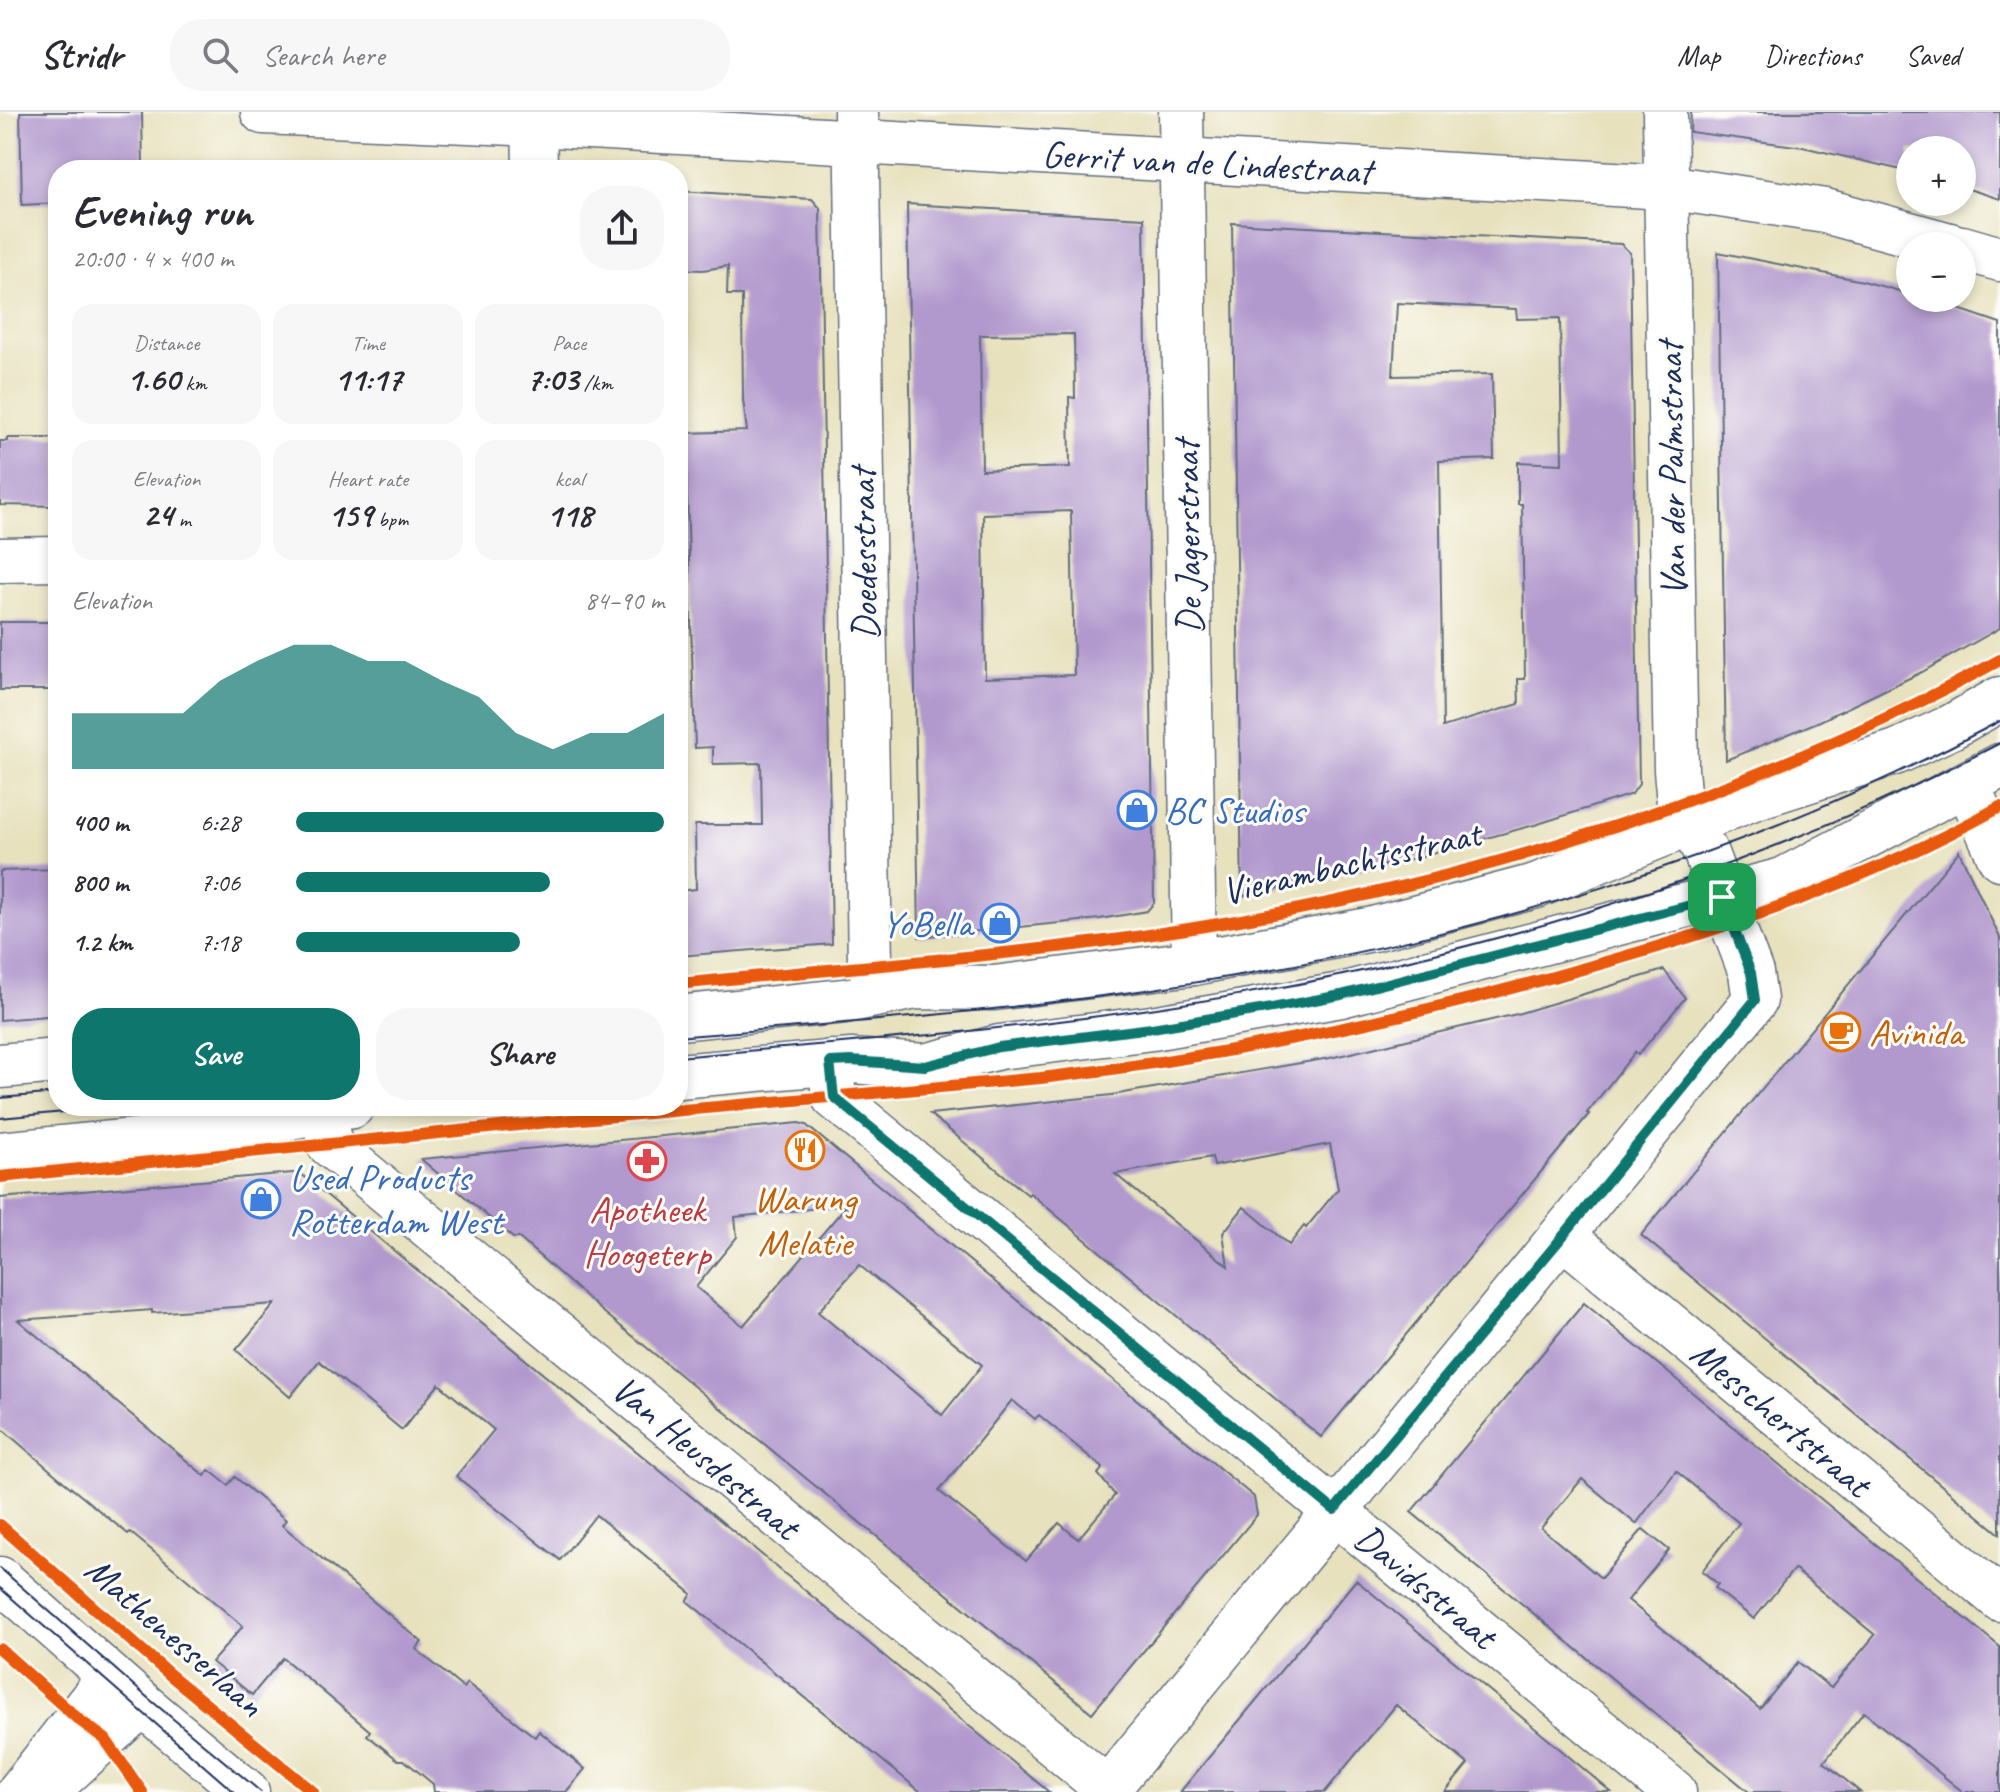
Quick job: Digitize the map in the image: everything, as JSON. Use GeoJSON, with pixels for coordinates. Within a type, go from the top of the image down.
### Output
{"type":"FeatureCollection","features":[{"type":"Feature","properties":{"kind":"street","name":"Gerrit van de Lindestraat"},"geometry":{"type":"LineString","coordinates":[[263,112],[856,128],[1182,161],[1667,187],[1825,211],[1902,232]]}},
{"type":"Feature","properties":{"kind":"street","name":"De Jagerstraat"},"geometry":{"type":"LineString","coordinates":[[1181,112],[1194,963]]}},
{"type":"Feature","properties":{"kind":"street","name":"Van der Palmstraat"},"geometry":{"type":"LineString","coordinates":[[1563,1236],[1755,1000],[1751,973],[1705,851],[1679,803],[1665,112]]}},
{"type":"Feature","properties":{"kind":"street"},"geometry":{"type":"LineString","coordinates":[[534,118],[535,160]]}},
{"type":"Feature","properties":{"kind":"street","name":"Doedesstraat"},"geometry":{"type":"LineString","coordinates":[[856,128],[870,965],[879,994]]}},
{"type":"Feature","properties":{"kind":"street"},"geometry":{"type":"LineString","coordinates":[[1976,252],[2000,259]]}},
{"type":"Feature","properties":{"kind":"street"},"geometry":{"type":"LineString","coordinates":[[0,560],[48,559]]}},
{"type":"Feature","properties":{"kind":"street","name":"Vierambachtsstraat"},"geometry":{"type":"LineString","coordinates":[[688,1017],[845,1001],[916,987],[994,988],[1194,963],[1373,929],[1536,886],[1753,798],[1897,752],[1951,727],[2000,699]]}},
{"type":"Feature","properties":{"kind":"street"},"geometry":{"type":"LineString","coordinates":[[688,1076],[832,1080],[851,1061],[925,1066],[999,1047],[1152,1028],[1341,995],[1783,880],[1983,775],[2000,858]]}},
{"type":"Feature","properties":{"kind":"street"},"geometry":{"type":"LineString","coordinates":[[0,1066],[48,1062]]}},
{"type":"Feature","properties":{"kind":"street","name":"Davidsstraat"},"geometry":{"type":"LineString","coordinates":[[832,1080],[1334,1510],[1674,1792]]}},
{"type":"Feature","properties":{"kind":"street"},"geometry":{"type":"LineString","coordinates":[[0,1154],[175,1137],[290,1116]]}},
{"type":"Feature","properties":{"kind":"street","name":"Van Heusdestraat"},"geometry":{"type":"LineString","coordinates":[[337,1116],[329,1144],[1108,1791]]}},
{"type":"Feature","properties":{"kind":"street"},"geometry":{"type":"LineString","coordinates":[[1108,1791],[1334,1510],[1563,1236]]}},
{"type":"Feature","properties":{"kind":"street","name":"Messchertstraat"},"geometry":{"type":"LineString","coordinates":[[1563,1236],[2000,1599]]}},
{"type":"Feature","properties":{"kind":"street","name":"Mathenesserlaan"},"geometry":{"type":"LineString","coordinates":[[0,1579],[142,1704],[208,1778],[247,1792]]}},
{"type":"Feature","properties":{"kind":"street"},"geometry":{"type":"LineString","coordinates":[[19,1792],[110,1676]]}},
{"type":"Feature","properties":{"kind":"street"},"geometry":{"type":"LineString","coordinates":[[47,1792],[142,1704]]}},
{"type":"Feature","properties":{"kind":"building"},"geometry":{"type":"Polygon","coordinates":[[[20,112],[142,112],[143,160],[48,160],[48,204],[22,205],[20,112]]]}},
{"type":"Feature","properties":{"kind":"building"},"geometry":{"type":"Polygon","coordinates":[[[1691,112],[2000,112],[2000,199],[1976,191],[1976,136],[1896,136],[1896,169],[1803,147],[1690,132],[1691,112]]]}},
{"type":"Feature","properties":{"kind":"building"},"geometry":{"type":"Polygon","coordinates":[[[688,192],[812,199],[820,208],[832,944],[688,955],[688,890],[696,889],[695,825],[762,825],[761,763],[713,764],[713,747],[695,748],[688,433],[747,431],[743,400],[742,295],[727,295],[728,266],[688,269],[688,192]]]}},
{"type":"Feature","properties":{"kind":"building"},"geometry":{"type":"Polygon","coordinates":[[[907,204],[1144,218],[1154,903],[1147,911],[1100,919],[919,937],[907,204]],[[1074,334],[980,335],[982,470],[1070,467],[1069,397],[1075,398],[1074,334]],[[1071,511],[983,514],[985,678],[1074,675],[1071,511]]]}},
{"type":"Feature","properties":{"kind":"building"},"geometry":{"type":"Polygon","coordinates":[[[1232,223],[1621,244],[1630,253],[1639,784],[1632,794],[1538,824],[1400,862],[1242,896],[1232,223]],[[1397,303],[1393,376],[1492,374],[1494,459],[1439,461],[1443,727],[1519,704],[1518,679],[1525,679],[1522,504],[1518,504],[1518,462],[1562,464],[1560,318],[1517,319],[1516,309],[1397,303]]]}},
{"type":"Feature","properties":{"kind":"building"},"geometry":{"type":"Polygon","coordinates":[[[1718,252],[1896,290],[1896,312],[1967,312],[2000,323],[2000,628],[1922,672],[1820,721],[1726,760],[1718,252]]]}},
{"type":"Feature","properties":{"kind":"building"},"geometry":{"type":"Polygon","coordinates":[[[7,438],[48,438],[48,506],[0,505],[0,441],[7,441],[7,438]]]}},
{"type":"Feature","properties":{"kind":"building"},"geometry":{"type":"Polygon","coordinates":[[[0,622],[48,622],[48,690],[0,690],[0,622]]]}},
{"type":"Feature","properties":{"kind":"building"},"geometry":{"type":"Polygon","coordinates":[[[1959,851],[2000,938],[2000,1534],[1641,1235],[1959,851]]]}},
{"type":"Feature","properties":{"kind":"building"},"geometry":{"type":"Polygon","coordinates":[[[48,869],[48,1016],[0,1020],[0,871],[48,869]]]}},
{"type":"Feature","properties":{"kind":"building"},"geometry":{"type":"Polygon","coordinates":[[[1664,970],[1685,998],[1638,1055],[1635,1052],[1589,1114],[1321,1437],[1030,1193],[1028,1195],[930,1114],[1112,1095],[1330,1058],[1517,1014],[1664,970]],[[1330,1144],[1214,1166],[1212,1157],[1115,1174],[1228,1266],[1223,1233],[1244,1207],[1289,1245],[1338,1189],[1330,1144]]]}},
{"type":"Feature","properties":{"kind":"building"},"geometry":{"type":"Polygon","coordinates":[[[799,1123],[806,1125],[1254,1497],[1257,1515],[1092,1713],[421,1159],[799,1123]],[[847,1205],[735,1217],[737,1237],[696,1287],[743,1326],[847,1205]],[[859,1265],[818,1312],[942,1415],[982,1365],[859,1265]],[[1012,1400],[939,1491],[1026,1561],[1059,1523],[1078,1539],[1115,1495],[1098,1474],[1103,1468],[1039,1415],[1035,1419],[1012,1400]]]}},
{"type":"Feature","properties":{"kind":"building"},"geometry":{"type":"Polygon","coordinates":[[[301,1174],[1049,1792],[921,1792],[687,1601],[692,1594],[596,1515],[560,1560],[456,1476],[494,1430],[439,1384],[402,1430],[319,1361],[290,1397],[236,1350],[275,1304],[18,1320],[205,1476],[209,1470],[228,1485],[235,1477],[286,1520],[282,1525],[422,1642],[416,1649],[463,1688],[467,1683],[535,1737],[539,1731],[585,1769],[566,1792],[434,1792],[433,1784],[367,1735],[370,1731],[283,1658],[252,1695],[212,1662],[243,1626],[0,1427],[0,1198],[301,1174]]]}},
{"type":"Feature","properties":{"kind":"building"},"geometry":{"type":"Polygon","coordinates":[[[1584,1303],[2000,1647],[2000,1792],[1963,1792],[1864,1712],[1824,1762],[1860,1792],[1749,1792],[1411,1512],[1584,1303]],[[1676,1471],[1636,1524],[1582,1479],[1541,1528],[1601,1578],[1643,1529],[1669,1550],[1628,1600],[1760,1709],[1798,1662],[1831,1688],[1875,1635],[1794,1569],[1754,1619],[1715,1588],[1718,1584],[1702,1571],[1739,1523],[1676,1471]]]}},
{"type":"Feature","properties":{"kind":"building"},"geometry":{"type":"Polygon","coordinates":[[[1356,1580],[1611,1792],[1445,1792],[1468,1764],[1396,1705],[1325,1792],[1180,1792],[1356,1580]]]}},
{"type":"Feature","properties":{"kind":"tram line"},"geometry":{"type":"LineString","coordinates":[[688,1036],[938,1014],[1133,992],[1302,964],[1405,941],[1610,885],[1711,850],[1809,812],[1906,769],[2000,721]]}},
{"type":"Feature","properties":{"kind":"tram line"},"geometry":{"type":"LineString","coordinates":[[688,1056],[1033,1024],[1150,1009],[1370,969],[1479,943],[1693,877],[1798,837],[2000,743]]}},
{"type":"Feature","properties":{"kind":"tram line"},"geometry":{"type":"LineString","coordinates":[[0,1098],[48,1094]]}},
{"type":"Feature","properties":{"kind":"tram line"},"geometry":{"type":"LineString","coordinates":[[0,1118],[48,1114]]}},
{"type":"Feature","properties":{"kind":"tram line"},"geometry":{"type":"LineString","coordinates":[[0,1568],[261,1792]]}},
{"type":"Feature","properties":{"kind":"tram line"},"geometry":{"type":"LineString","coordinates":[[0,1588],[234,1792]]}},
{"type":"Feature","properties":{"kind":"cycle path"},"geometry":{"type":"LineString","coordinates":[[688,983],[1090,943],[1208,926],[1443,876],[1558,844],[1673,806],[1784,763],[1894,714],[2000,660]]}},
{"type":"Feature","properties":{"kind":"cycle path"},"geometry":{"type":"LineString","coordinates":[[688,1109],[1106,1070],[1299,1037],[1427,1009],[1668,944],[1782,906],[1893,861],[2000,807]]}},
{"type":"Feature","properties":{"kind":"cycle path"},"geometry":{"type":"LineString","coordinates":[[0,1177],[615,1116]]}},
{"type":"Feature","properties":{"kind":"cycle path"},"geometry":{"type":"LineString","coordinates":[[0,1525],[169,1674],[313,1792]]}},
{"type":"Feature","properties":{"kind":"cycle path"},"geometry":{"type":"LineString","coordinates":[[0,1649],[105,1739],[142,1792]]}},
{"type":"Feature","properties":{"kind":"place","name":"BC Studios"},"geometry":{"type":"Point","coordinates":[1137,810]}},
{"type":"Feature","properties":{"kind":"place","name":"YoBella"},"geometry":{"type":"Point","coordinates":[1000,923]}},
{"type":"Feature","properties":{"kind":"place","name":"Avinida"},"geometry":{"type":"Point","coordinates":[1841,1032]}},
{"type":"Feature","properties":{"kind":"place","name":"Warung Melatie"},"geometry":{"type":"Point","coordinates":[805,1150]}},
{"type":"Feature","properties":{"kind":"place","name":"Apotheek Hoogeterp"},"geometry":{"type":"Point","coordinates":[647,1161]}},
{"type":"Feature","properties":{"kind":"place","name":"Used Products Rotterdam West"},"geometry":{"type":"Point","coordinates":[261,1199]}},
{"type":"Feature","properties":{"kind":"route"},"geometry":{"type":"LineString","coordinates":[[1722,897],[1751,973],[1755,1000],[1334,1510],[834,1097],[830,1062],[925,1066],[999,1047],[1152,1028],[1272,1008],[1341,995],[1722,897]]}}]}
